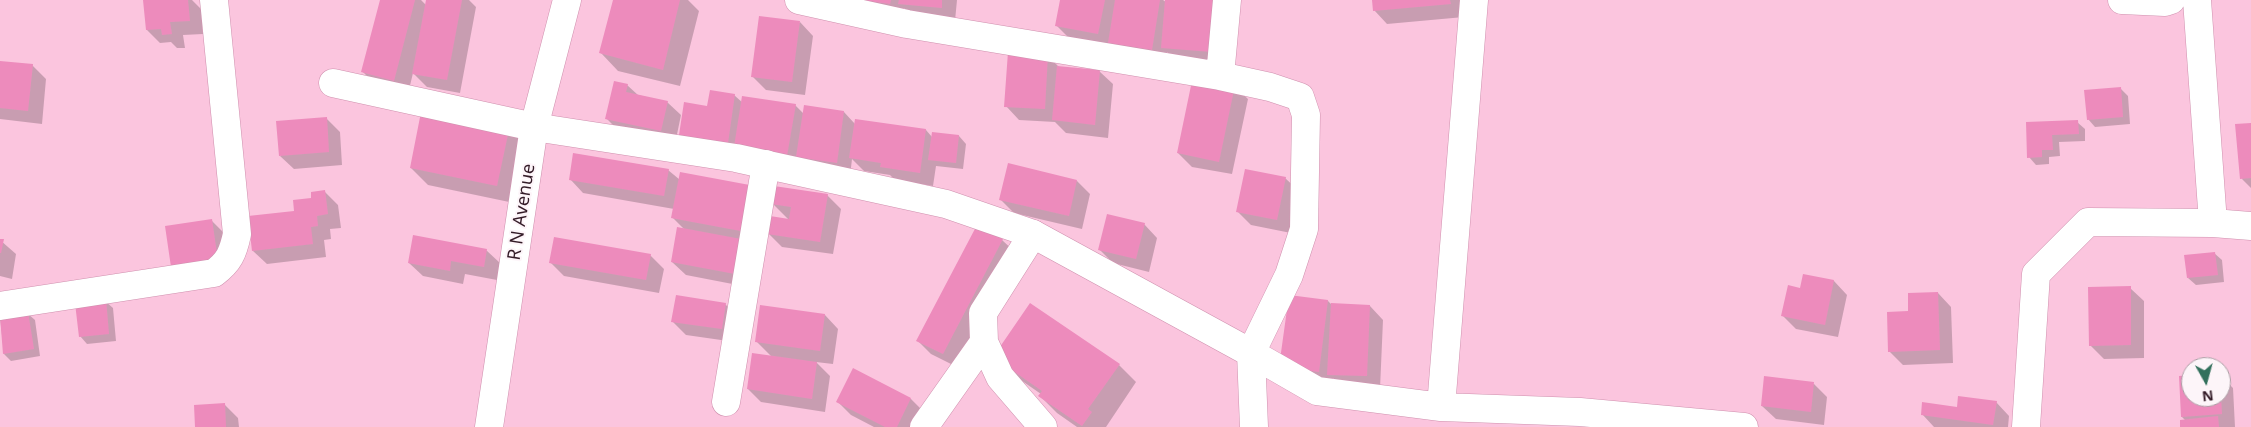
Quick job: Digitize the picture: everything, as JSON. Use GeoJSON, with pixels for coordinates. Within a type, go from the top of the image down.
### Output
{"type":"FeatureCollection","features":[{"type":"Feature","properties":{"kind":"street"},"geometry":{"type":"LineString","coordinates":[[0,306],[214,273],[226,265],[234,252],[237,234],[214,0]]}},
{"type":"Feature","properties":{"kind":"street","name":"R N Avenue"},"geometry":{"type":"LineString","coordinates":[[489,427],[534,128],[567,0]]}},
{"type":"Feature","properties":{"kind":"street"},"geometry":{"type":"LineString","coordinates":[[799,0],[907,24],[1220,76],[1270,87],[1300,97],[1306,115],[1304,229],[1289,275],[1251,353],[1254,427]]}},
{"type":"Feature","properties":{"kind":"street"},"geometry":{"type":"LineString","coordinates":[[1220,76],[1227,0]]}},
{"type":"Feature","properties":{"kind":"street"},"geometry":{"type":"LineString","coordinates":[[1441,407],[1474,0]]}},
{"type":"Feature","properties":{"kind":"street"},"geometry":{"type":"LineString","coordinates":[[2122,0],[2165,2],[2171,0]]}},
{"type":"Feature","properties":{"kind":"street"},"geometry":{"type":"LineString","coordinates":[[2197,0],[2213,223]]}},
{"type":"Feature","properties":{"kind":"street"},"geometry":{"type":"LineString","coordinates":[[333,83],[534,128],[736,158],[946,204],[1033,234],[1318,391],[1441,407],[1580,412],[1744,427]]}},
{"type":"Feature","properties":{"kind":"street"},"geometry":{"type":"LineString","coordinates":[[726,402],[766,164]]}},
{"type":"Feature","properties":{"kind":"street"},"geometry":{"type":"LineString","coordinates":[[2026,427],[2036,274],[2088,222],[2213,223],[2251,226]]}},
{"type":"Feature","properties":{"kind":"street"},"geometry":{"type":"LineString","coordinates":[[1033,234],[983,313],[984,342],[1000,377],[1044,427]]}},
{"type":"Feature","properties":{"kind":"street"},"geometry":{"type":"LineString","coordinates":[[924,427],[984,342]]}},
{"type":"Feature","properties":{"kind":"building"},"geometry":{"type":"Polygon","coordinates":[[[143,0],[188,0],[190,21],[170,22],[172,34],[162,35],[161,29],[146,30],[143,0]]]}},
{"type":"Feature","properties":{"kind":"building"},"geometry":{"type":"Polygon","coordinates":[[[380,0],[415,0],[394,81],[361,72],[380,0]]]}},
{"type":"Feature","properties":{"kind":"building"},"geometry":{"type":"Polygon","coordinates":[[[426,0],[462,0],[447,80],[412,74],[426,0]]]}},
{"type":"Feature","properties":{"kind":"building"},"geometry":{"type":"Polygon","coordinates":[[[613,0],[680,0],[663,70],[599,53],[613,0]]]}},
{"type":"Feature","properties":{"kind":"building"},"geometry":{"type":"Polygon","coordinates":[[[860,0],[891,0],[890,4],[860,0]]]}},
{"type":"Feature","properties":{"kind":"building"},"geometry":{"type":"Polygon","coordinates":[[[899,0],[942,0],[942,8],[898,4],[899,0]]]}},
{"type":"Feature","properties":{"kind":"building"},"geometry":{"type":"Polygon","coordinates":[[[1060,0],[1105,0],[1098,34],[1055,26],[1060,0]]]}},
{"type":"Feature","properties":{"kind":"building"},"geometry":{"type":"Polygon","coordinates":[[[1115,0],[1160,0],[1152,50],[1108,43],[1115,0]]]}},
{"type":"Feature","properties":{"kind":"building"},"geometry":{"type":"Polygon","coordinates":[[[1165,0],[1216,0],[1212,52],[1161,48],[1165,0]]]}},
{"type":"Feature","properties":{"kind":"building"},"geometry":{"type":"Polygon","coordinates":[[[1372,0],[1450,0],[1451,4],[1373,11],[1372,0]]]}},
{"type":"Feature","properties":{"kind":"building"},"geometry":{"type":"Polygon","coordinates":[[[759,16],[800,21],[792,82],[751,77],[759,16]]]}},
{"type":"Feature","properties":{"kind":"building"},"geometry":{"type":"Polygon","coordinates":[[[1008,52],[1048,54],[1045,109],[1004,107],[1008,52]]]}},
{"type":"Feature","properties":{"kind":"building"},"geometry":{"type":"Polygon","coordinates":[[[0,61],[33,64],[28,111],[0,108],[0,61]]]}},
{"type":"Feature","properties":{"kind":"building"},"geometry":{"type":"Polygon","coordinates":[[[1057,66],[1100,70],[1095,125],[1052,120],[1057,66]]]}},
{"type":"Feature","properties":{"kind":"building"},"geometry":{"type":"Polygon","coordinates":[[[1193,76],[1235,85],[1219,162],[1177,153],[1193,76]]]}},
{"type":"Feature","properties":{"kind":"building"},"geometry":{"type":"Polygon","coordinates":[[[614,81],[628,84],[626,92],[668,101],[661,131],[605,119],[614,81]]]}},
{"type":"Feature","properties":{"kind":"building"},"geometry":{"type":"Polygon","coordinates":[[[2121,87],[2123,117],[2087,120],[2084,90],[2121,87]]]}},
{"type":"Feature","properties":{"kind":"building"},"geometry":{"type":"Polygon","coordinates":[[[710,90],[735,94],[728,143],[679,135],[684,102],[707,106],[710,90]]]}},
{"type":"Feature","properties":{"kind":"building"},"geometry":{"type":"Polygon","coordinates":[[[742,96],[796,104],[787,156],[734,147],[742,96]]]}},
{"type":"Feature","properties":{"kind":"building"},"geometry":{"type":"Polygon","coordinates":[[[804,105],[844,111],[837,163],[796,157],[804,105]]]}},
{"type":"Feature","properties":{"kind":"building"},"geometry":{"type":"Polygon","coordinates":[[[422,107],[510,125],[497,186],[410,168],[422,107]]]}},
{"type":"Feature","properties":{"kind":"building"},"geometry":{"type":"Polygon","coordinates":[[[327,117],[329,152],[279,156],[276,121],[327,117]]]}},
{"type":"Feature","properties":{"kind":"building"},"geometry":{"type":"Polygon","coordinates":[[[855,119],[926,129],[920,173],[880,167],[881,163],[849,158],[855,119]]]}},
{"type":"Feature","properties":{"kind":"building"},"geometry":{"type":"Polygon","coordinates":[[[2078,120],[2079,134],[2052,135],[2053,150],[2042,150],[2042,157],[2027,158],[2026,122],[2078,120]]]}},
{"type":"Feature","properties":{"kind":"building"},"geometry":{"type":"Polygon","coordinates":[[[2251,123],[2251,178],[2240,179],[2235,124],[2251,123]]]}},
{"type":"Feature","properties":{"kind":"building"},"geometry":{"type":"Polygon","coordinates":[[[932,132],[959,135],[956,163],[928,160],[932,132]]]}},
{"type":"Feature","properties":{"kind":"building"},"geometry":{"type":"Polygon","coordinates":[[[573,153],[669,169],[664,196],[569,180],[573,153]]]}},
{"type":"Feature","properties":{"kind":"building"},"geometry":{"type":"Polygon","coordinates":[[[1008,163],[1077,180],[1069,216],[999,200],[1008,163]]]}},
{"type":"Feature","properties":{"kind":"building"},"geometry":{"type":"Polygon","coordinates":[[[1245,169],[1286,177],[1277,220],[1236,212],[1245,169]]]}},
{"type":"Feature","properties":{"kind":"building"},"geometry":{"type":"Polygon","coordinates":[[[680,172],[755,186],[746,232],[671,218],[680,172]]]}},
{"type":"Feature","properties":{"kind":"building"},"geometry":{"type":"Polygon","coordinates":[[[774,186],[828,194],[820,242],[767,234],[770,216],[789,219],[791,207],[771,204],[774,186]]]}},
{"type":"Feature","properties":{"kind":"building"},"geometry":{"type":"Polygon","coordinates":[[[325,190],[328,214],[317,216],[318,226],[311,227],[313,244],[252,251],[248,216],[294,211],[293,200],[311,198],[311,192],[325,190]]]}},
{"type":"Feature","properties":{"kind":"building"},"geometry":{"type":"Polygon","coordinates":[[[1107,214],[1145,223],[1136,259],[1098,250],[1107,214]]]}},
{"type":"Feature","properties":{"kind":"building"},"geometry":{"type":"Polygon","coordinates":[[[212,219],[218,261],[171,267],[165,226],[212,219]]]}},
{"type":"Feature","properties":{"kind":"building"},"geometry":{"type":"Polygon","coordinates":[[[977,225],[1003,239],[943,354],[916,341],[977,225]]]}},
{"type":"Feature","properties":{"kind":"building"},"geometry":{"type":"Polygon","coordinates":[[[677,227],[741,239],[735,274],[671,262],[677,227]]]}},
{"type":"Feature","properties":{"kind":"building"},"geometry":{"type":"Polygon","coordinates":[[[413,235],[487,249],[484,267],[451,261],[450,271],[408,263],[413,235]]]}},
{"type":"Feature","properties":{"kind":"building"},"geometry":{"type":"Polygon","coordinates":[[[554,237],[651,254],[646,280],[549,263],[554,237]]]}},
{"type":"Feature","properties":{"kind":"building"},"geometry":{"type":"Polygon","coordinates":[[[0,239],[4,239],[1,253],[0,253],[0,239]]]}},
{"type":"Feature","properties":{"kind":"building"},"geometry":{"type":"Polygon","coordinates":[[[2215,252],[2218,275],[2187,278],[2184,255],[2215,252]]]}},
{"type":"Feature","properties":{"kind":"building"},"geometry":{"type":"Polygon","coordinates":[[[1803,274],[1834,280],[1825,325],[1781,316],[1788,285],[1800,288],[1803,274]]]}},
{"type":"Feature","properties":{"kind":"building"},"geometry":{"type":"Polygon","coordinates":[[[2131,286],[2131,345],[2089,346],[2088,287],[2131,286]]]}},
{"type":"Feature","properties":{"kind":"building"},"geometry":{"type":"Polygon","coordinates":[[[1938,292],[1940,350],[1888,352],[1887,312],[1908,311],[1908,293],[1938,292]]]}},
{"type":"Feature","properties":{"kind":"building"},"geometry":{"type":"Polygon","coordinates":[[[676,295],[726,303],[722,329],[671,322],[676,295]]]}},
{"type":"Feature","properties":{"kind":"building"},"geometry":{"type":"Polygon","coordinates":[[[1289,295],[1328,300],[1319,372],[1279,367],[1289,295]]]}},
{"type":"Feature","properties":{"kind":"building"},"geometry":{"type":"Polygon","coordinates":[[[106,299],[109,334],[79,337],[75,303],[106,299]]]}},
{"type":"Feature","properties":{"kind":"building"},"geometry":{"type":"Polygon","coordinates":[[[1030,303],[1120,364],[1088,409],[1092,412],[1082,426],[1038,396],[1042,391],[993,357],[1030,303]]]}},
{"type":"Feature","properties":{"kind":"building"},"geometry":{"type":"Polygon","coordinates":[[[1331,303],[1370,305],[1367,376],[1327,375],[1331,303]]]}},
{"type":"Feature","properties":{"kind":"building"},"geometry":{"type":"Polygon","coordinates":[[[760,305],[825,314],[820,351],[755,342],[760,305]]]}},
{"type":"Feature","properties":{"kind":"building"},"geometry":{"type":"Polygon","coordinates":[[[28,312],[34,349],[3,354],[0,316],[28,312]]]}},
{"type":"Feature","properties":{"kind":"building"},"geometry":{"type":"Polygon","coordinates":[[[752,353],[817,362],[812,399],[747,389],[752,353]]]}},
{"type":"Feature","properties":{"kind":"building"},"geometry":{"type":"Polygon","coordinates":[[[853,368],[911,398],[897,427],[885,427],[836,402],[853,368]]]}},
{"type":"Feature","properties":{"kind":"building"},"geometry":{"type":"Polygon","coordinates":[[[1764,376],[1814,382],[1811,412],[1761,406],[1764,376]]]}},
{"type":"Feature","properties":{"kind":"building"},"geometry":{"type":"Polygon","coordinates":[[[2179,376],[2181,376],[2181,407],[2222,407],[2222,414],[2181,417],[2179,376]]]}},
{"type":"Feature","properties":{"kind":"building"},"geometry":{"type":"Polygon","coordinates":[[[1958,396],[1997,401],[1993,425],[1921,415],[1922,402],[1957,407],[1958,396]]]}},
{"type":"Feature","properties":{"kind":"building"},"geometry":{"type":"Polygon","coordinates":[[[225,403],[226,427],[195,427],[194,405],[225,403]]]}},
{"type":"Feature","properties":{"kind":"building"},"geometry":{"type":"Polygon","coordinates":[[[2218,416],[2219,427],[2180,427],[2180,420],[2218,416]]]}}]}
